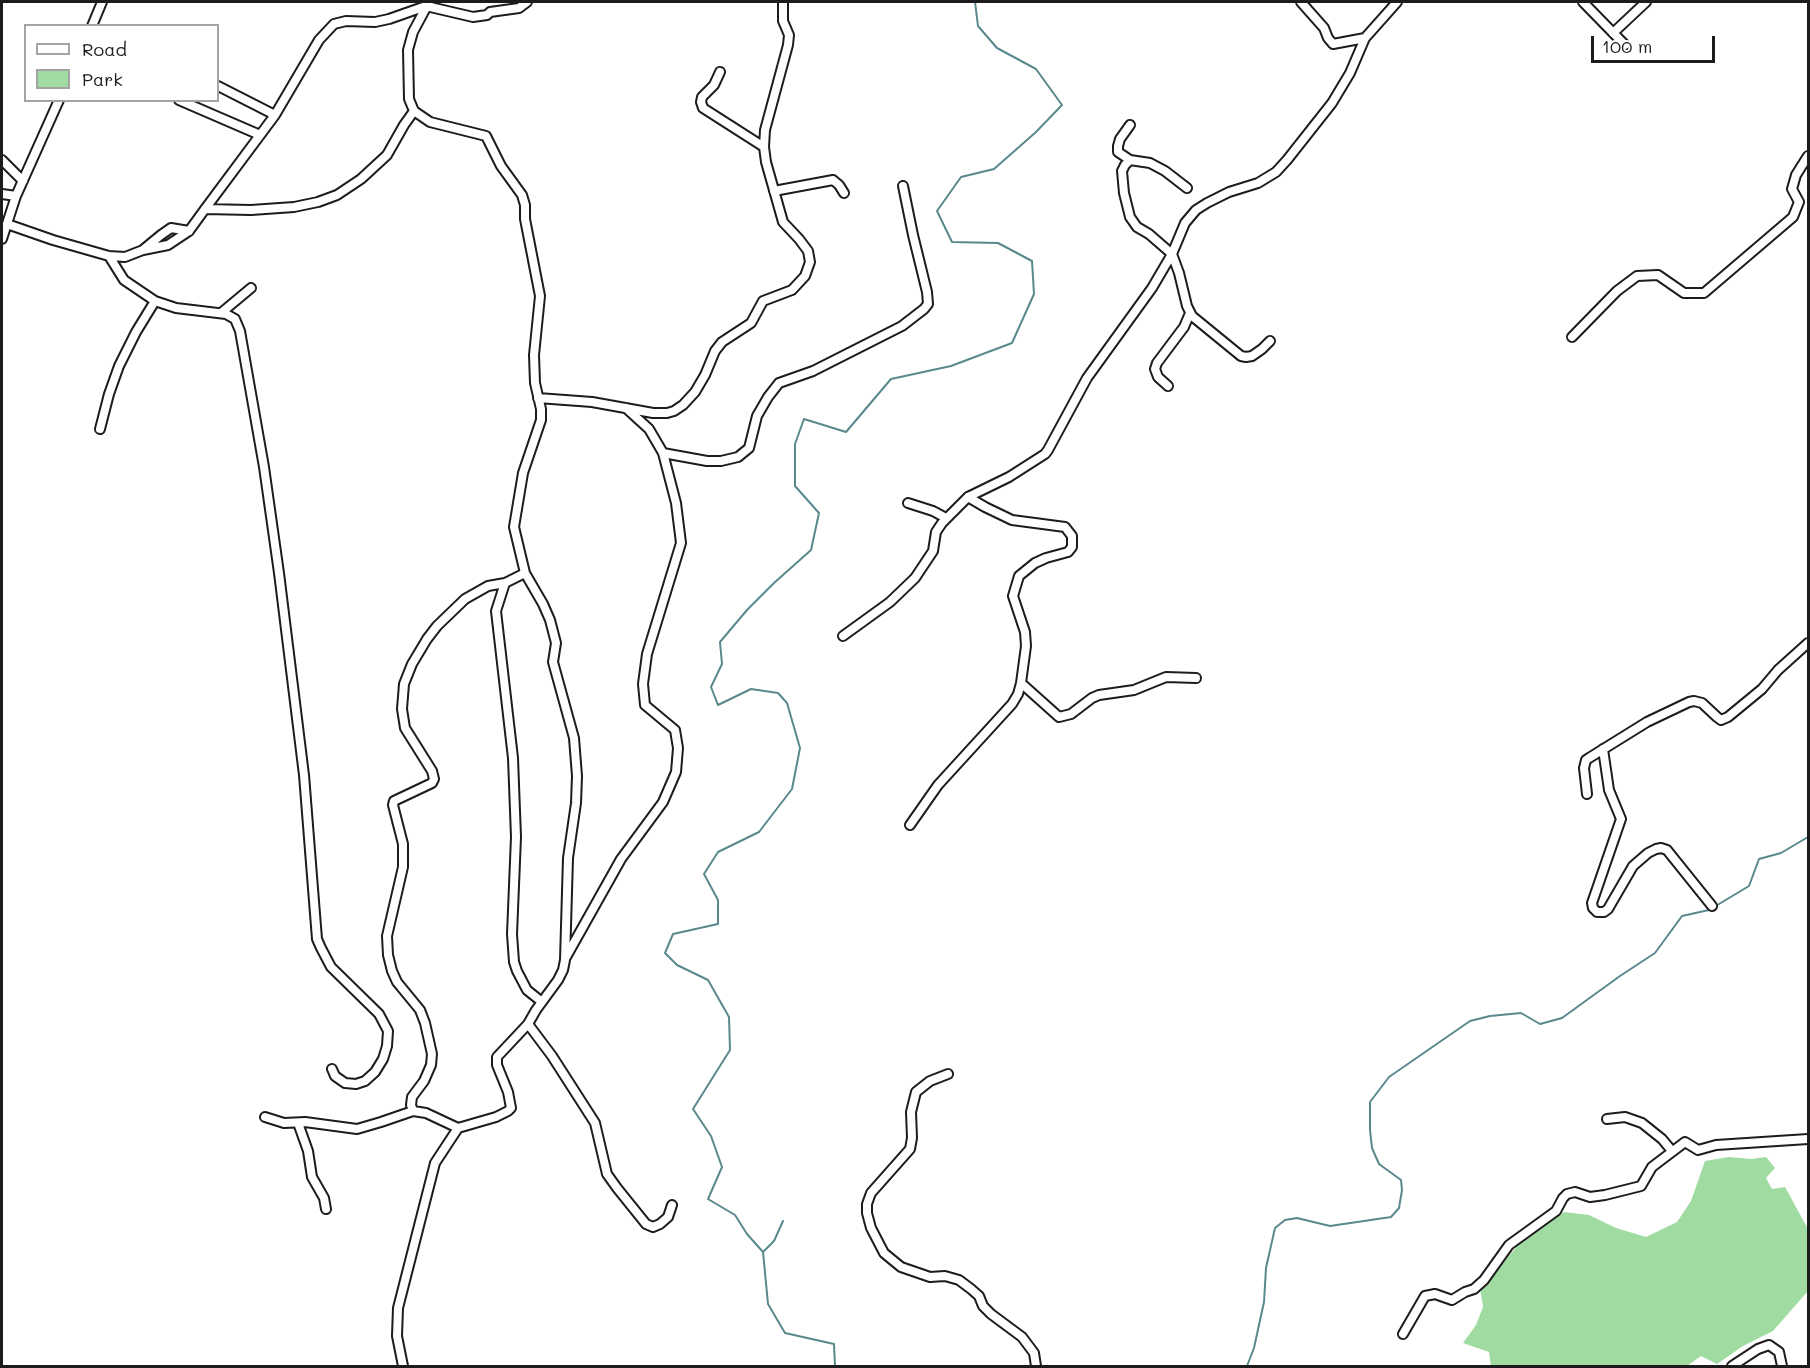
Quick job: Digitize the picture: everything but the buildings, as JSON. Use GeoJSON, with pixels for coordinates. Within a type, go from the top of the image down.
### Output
{"type":"FeatureCollection","features":[{"type":"Feature","properties":{"kind":"street"},"geometry":{"type":"LineString","coordinates":[[93,24],[102,2]]}},
{"type":"Feature","properties":{"kind":"street"},"geometry":{"type":"LineString","coordinates":[[6,224],[109,256],[125,257],[143,250],[168,245],[189,231],[206,209],[275,115],[319,40],[334,24],[346,21],[375,22],[428,4],[473,17],[519,8],[527,2]]}},
{"type":"Feature","properties":{"kind":"street"},"geometry":{"type":"LineString","coordinates":[[538,398],[663,413],[674,411],[683,405],[699,385],[715,351],[722,342],[751,323],[763,301],[792,290],[805,276],[810,262],[808,252],[783,222],[764,147],[765,130],[788,45],[789,36],[783,21],[783,2]]}},
{"type":"Feature","properties":{"kind":"street"},"geometry":{"type":"LineString","coordinates":[[1301,2],[1324,28],[1333,44],[1365,38]]}},
{"type":"Feature","properties":{"kind":"street"},"geometry":{"type":"LineString","coordinates":[[843,636],[890,602],[915,578],[933,551],[936,532],[946,518],[968,497],[1009,477],[1045,454],[1087,378],[1152,288],[1172,254],[1185,223],[1196,210],[1229,192],[1258,183],[1276,172],[1332,103],[1350,73],[1365,38],[1397,2]]}},
{"type":"Feature","properties":{"kind":"street"},"geometry":{"type":"LineString","coordinates":[[1583,2],[1625,45]]}},
{"type":"Feature","properties":{"kind":"street"},"geometry":{"type":"LineString","coordinates":[[1613,33],[1646,2]]}},
{"type":"Feature","properties":{"kind":"street"},"geometry":{"type":"LineString","coordinates":[[428,4],[413,32],[408,50],[409,99],[414,111],[430,122],[486,136],[501,166],[522,195],[540,296],[534,355],[535,383],[541,409],[539,428],[523,473],[514,522],[525,573],[543,604],[552,627],[556,643],[553,662],[576,749],[576,797],[568,858],[565,960]]}},
{"type":"Feature","properties":{"kind":"street"},"geometry":{"type":"LineString","coordinates":[[720,72],[714,84],[702,97],[703,108],[764,147]]}},
{"type":"Feature","properties":{"kind":"street"},"geometry":{"type":"LineString","coordinates":[[219,87],[275,115]]}},
{"type":"Feature","properties":{"kind":"street"},"geometry":{"type":"LineString","coordinates":[[2,239],[16,196],[58,102]]}},
{"type":"Feature","properties":{"kind":"street"},"geometry":{"type":"LineString","coordinates":[[183,102],[260,135]]}},
{"type":"Feature","properties":{"kind":"street"},"geometry":{"type":"LineString","coordinates":[[206,209],[251,210],[294,207],[337,195],[361,179],[387,155],[414,111]]}},
{"type":"Feature","properties":{"kind":"street"},"geometry":{"type":"LineString","coordinates":[[1130,125],[1119,138],[1118,152],[1130,160],[1150,163],[1166,171],[1187,188]]}},
{"type":"Feature","properties":{"kind":"street"},"geometry":{"type":"LineString","coordinates":[[1572,337],[1617,291],[1636,276],[1658,275],[1684,293],[1704,293],[1793,217],[1799,202],[1792,189],[1796,175],[1809,156]]}},
{"type":"Feature","properties":{"kind":"street"},"geometry":{"type":"LineString","coordinates":[[2,160],[23,181]]}},
{"type":"Feature","properties":{"kind":"street"},"geometry":{"type":"LineString","coordinates":[[1130,160],[1125,165],[1122,176],[1130,217],[1137,226],[1172,254],[1190,313],[1241,356],[1252,356],[1270,341]]}},
{"type":"Feature","properties":{"kind":"street"},"geometry":{"type":"LineString","coordinates":[[774,191],[833,180],[839,184],[844,193]]}},
{"type":"Feature","properties":{"kind":"street"},"geometry":{"type":"LineString","coordinates":[[663,453],[707,461],[738,457],[748,447],[757,416],[779,383],[813,371],[902,326],[924,309],[928,304],[927,292],[903,186]]}},
{"type":"Feature","properties":{"kind":"street"},"geometry":{"type":"LineString","coordinates":[[2,195],[16,196]]}},
{"type":"Feature","properties":{"kind":"street"},"geometry":{"type":"LineString","coordinates":[[143,250],[168,230],[178,228],[189,231]]}},
{"type":"Feature","properties":{"kind":"street"},"geometry":{"type":"LineString","coordinates":[[109,256],[124,280],[155,301],[176,308],[221,313],[235,319],[240,331],[264,467],[304,775],[317,939],[331,967],[379,1014],[388,1031],[383,1059],[375,1072],[365,1081],[356,1084],[345,1083],[338,1079],[332,1069]]}},
{"type":"Feature","properties":{"kind":"street"},"geometry":{"type":"LineString","coordinates":[[221,313],[251,288]]}},
{"type":"Feature","properties":{"kind":"street"},"geometry":{"type":"LineString","coordinates":[[100,429],[119,366],[155,301]]}},
{"type":"Feature","properties":{"kind":"street"},"geometry":{"type":"LineString","coordinates":[[1168,386],[1158,377],[1155,369],[1184,327],[1190,313]]}},
{"type":"Feature","properties":{"kind":"street"},"geometry":{"type":"LineString","coordinates":[[404,1366],[397,1336],[398,1308],[435,1163],[458,1128],[496,1117],[510,1108],[497,1065],[497,1057],[528,1024],[560,977],[565,960],[621,859],[663,802],[676,772],[678,748],[675,730],[645,705],[643,696],[647,654],[681,543],[676,503],[663,453],[649,429],[625,407]]}},
{"type":"Feature","properties":{"kind":"street"},"geometry":{"type":"LineString","coordinates":[[910,825],[938,785],[1012,704],[1021,683],[1026,655],[1026,635],[1013,598],[1015,583],[1022,573],[1035,563],[1070,551],[1072,547],[1072,537],[1062,526],[1012,520],[968,497]]}},
{"type":"Feature","properties":{"kind":"street"},"geometry":{"type":"LineString","coordinates":[[908,503],[946,518]]}},
{"type":"Feature","properties":{"kind":"street"},"geometry":{"type":"LineString","coordinates":[[413,1111],[412,1097],[424,1081],[431,1065],[432,1054],[420,1010],[397,982],[388,955],[387,936],[403,867],[403,844],[393,805],[394,801],[432,783],[434,779],[432,771],[405,728],[402,709],[404,684],[420,649],[437,626],[465,599],[488,586],[505,583],[525,573]]}},
{"type":"Feature","properties":{"kind":"street"},"geometry":{"type":"LineString","coordinates":[[505,583],[496,611],[513,758],[516,837],[513,890],[514,962],[527,990],[542,1002]]}},
{"type":"Feature","properties":{"kind":"street"},"geometry":{"type":"LineString","coordinates":[[1587,794],[1584,764],[1589,758],[1647,722],[1694,701],[1702,703],[1717,717],[1724,720],[1762,689],[1778,670],[1809,643]]}},
{"type":"Feature","properties":{"kind":"street"},"geometry":{"type":"LineString","coordinates":[[1021,683],[1059,717],[1071,714],[1099,695],[1134,690],[1166,677],[1196,678]]}},
{"type":"Feature","properties":{"kind":"street"},"geometry":{"type":"LineString","coordinates":[[1603,749],[1609,790],[1621,819],[1592,903],[1593,908],[1597,912],[1604,912],[1608,909],[1633,867],[1648,853],[1661,848],[1667,850],[1712,906]]}},
{"type":"Feature","properties":{"kind":"street"},"geometry":{"type":"LineString","coordinates":[[528,1024],[552,1056],[595,1123],[607,1174],[617,1188],[646,1224],[653,1227],[668,1216],[672,1205]]}},
{"type":"Feature","properties":{"kind":"street"},"geometry":{"type":"LineString","coordinates":[[948,1074],[930,1081],[916,1092],[911,1112],[910,1149],[871,1193],[867,1213],[871,1228],[884,1253],[901,1267],[930,1277],[945,1276],[959,1280],[971,1289],[979,1296],[983,1306],[991,1314],[1022,1337],[1034,1353],[1036,1366]]}},
{"type":"Feature","properties":{"kind":"street"},"geometry":{"type":"LineString","coordinates":[[265,1117],[276,1121],[305,1122],[357,1129],[413,1111],[426,1113],[458,1128]]}},
{"type":"Feature","properties":{"kind":"street"},"geometry":{"type":"LineString","coordinates":[[1607,1119],[1625,1117],[1642,1123],[1672,1151]]}},
{"type":"Feature","properties":{"kind":"street"},"geometry":{"type":"LineString","coordinates":[[298,1123],[309,1156],[313,1179],[324,1198],[326,1209]]}},
{"type":"Feature","properties":{"kind":"street"},"geometry":{"type":"LineString","coordinates":[[1403,1334],[1425,1296],[1435,1294],[1454,1299],[1474,1289],[1484,1280],[1509,1245],[1556,1211],[1567,1194],[1575,1192],[1590,1197],[1641,1186],[1652,1167],[1685,1142],[1698,1150],[1716,1145],[1809,1139]]}},
{"type":"Feature","properties":{"kind":"street"},"geometry":{"type":"LineString","coordinates":[[1732,1366],[1758,1349],[1769,1345],[1779,1352],[1782,1366]]}},
{"type":"Feature","properties":{"kind":"green space"},"geometry":{"type":"Polygon","coordinates":[[[1729,1157],[1751,1159],[1766,1157],[1775,1168],[1766,1178],[1772,1189],[1785,1187],[1808,1229],[1808,1291],[1773,1331],[1743,1346],[1717,1364],[1701,1356],[1687,1366],[1491,1366],[1489,1352],[1463,1343],[1476,1325],[1483,1307],[1480,1288],[1495,1274],[1526,1236],[1564,1212],[1589,1215],[1616,1228],[1646,1237],[1677,1222],[1691,1201],[1705,1161],[1729,1157]]]}},
{"type":"Feature","properties":{"kind":"waterway"},"geometry":{"type":"LineString","coordinates":[[763,1252],[747,1234],[735,1215],[708,1199],[722,1167],[711,1136],[693,1109],[730,1050],[729,1017],[708,980],[677,965],[665,953],[673,934],[718,924],[718,900],[704,874],[718,852],[759,832],[792,789],[800,748],[787,703],[778,693],[751,689],[718,705],[711,687],[722,664],[720,642],[747,610],[811,550],[819,513],[795,486],[795,444],[804,419],[846,432],[891,379],[951,366],[1012,343],[1034,294],[1032,261],[998,243],[952,242],[937,211],[961,177],[994,169],[1036,132],[1062,105],[1036,69],[997,48],[978,26],[975,2]]}},
{"type":"Feature","properties":{"kind":"waterway"},"geometry":{"type":"LineString","coordinates":[[1247,1366],[1254,1348],[1264,1302],[1266,1268],[1275,1228],[1285,1220],[1297,1218],[1330,1226],[1391,1217],[1399,1208],[1401,1180],[1379,1164],[1372,1148],[1370,1130],[1370,1102],[1389,1077],[1470,1021],[1490,1016],[1521,1013],[1540,1024],[1562,1018],[1655,953],[1682,916],[1709,910],[1749,886],[1759,859],[1781,853],[1808,837]]}},
{"type":"Feature","properties":{"kind":"waterway"},"geometry":{"type":"LineString","coordinates":[[783,1221],[774,1241],[763,1252],[768,1304],[785,1333],[834,1344],[835,1366]]}}]}
